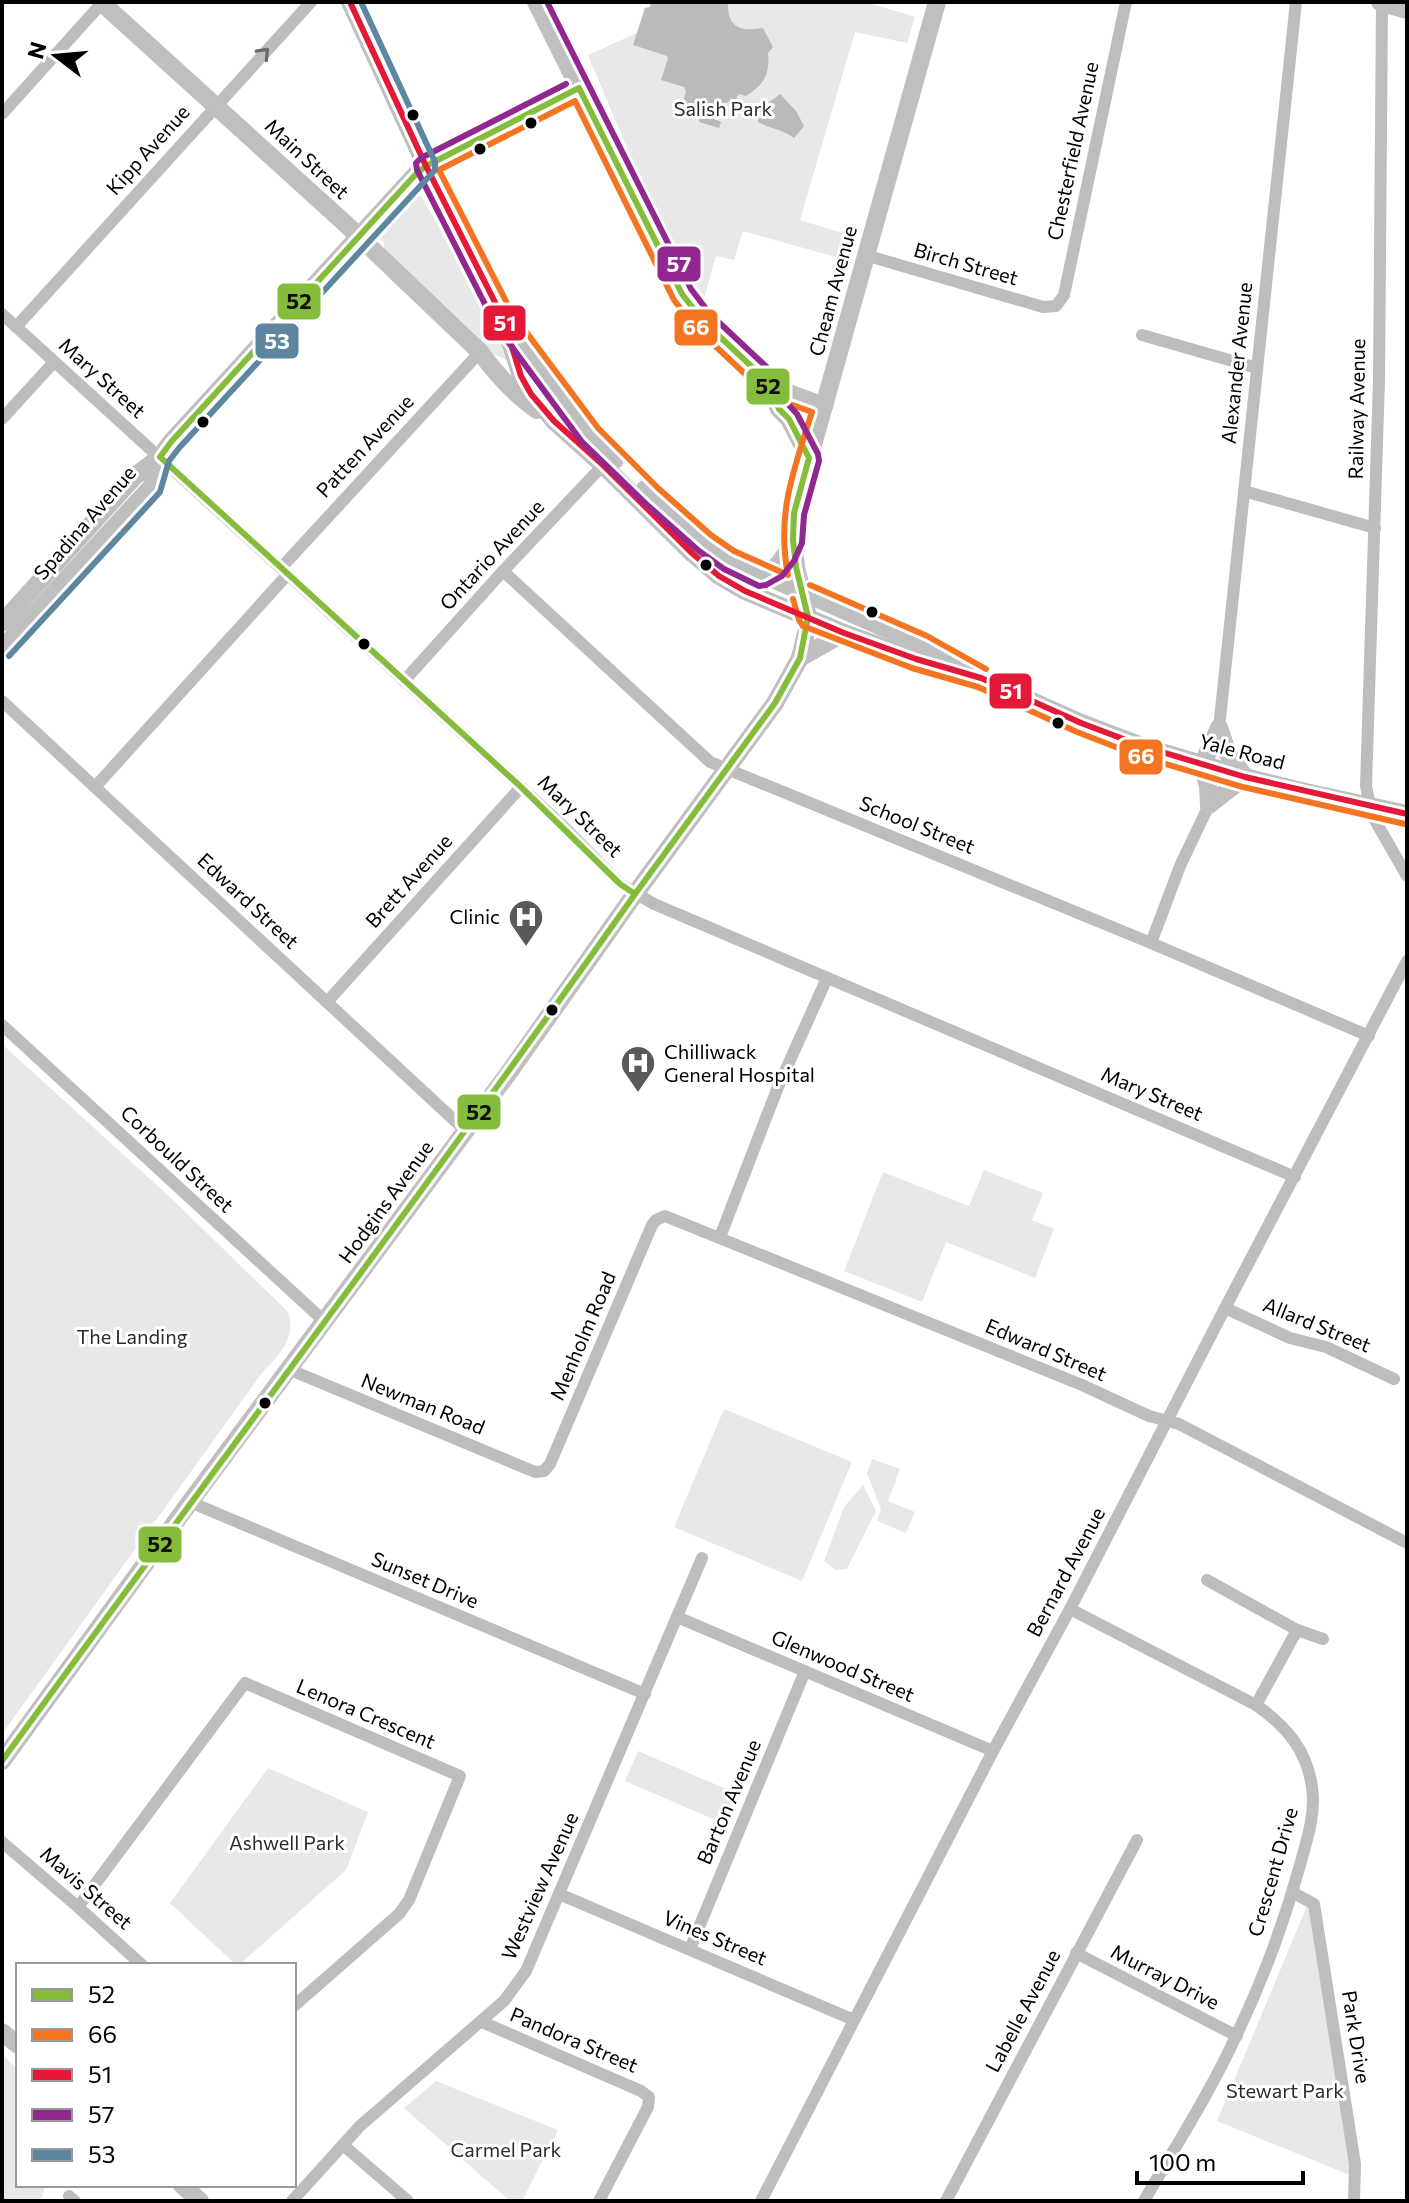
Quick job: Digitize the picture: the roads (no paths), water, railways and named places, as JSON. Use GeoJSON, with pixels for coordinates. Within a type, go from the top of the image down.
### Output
{"type":"FeatureCollection","features":[{"type":"Feature","properties":{"kind":"street","name":"Main Street"},"geometry":{"type":"LineString","coordinates":[[102,2],[359,236],[480,352],[522,400],[554,421]]}},
{"type":"Feature","properties":{"kind":"street"},"geometry":{"type":"LineString","coordinates":[[2,114],[102,2]]}},
{"type":"Feature","properties":{"kind":"street","name":"Kipp Avenue"},"geometry":{"type":"LineString","coordinates":[[16,327],[311,2]]}},
{"type":"Feature","properties":{"kind":"street","name":"Yale Road"},"geometry":{"type":"LineString","coordinates":[[350,2],[426,166],[503,318],[521,376],[531,394],[554,421],[652,496],[705,543],[729,560],[762,576],[923,645],[981,678],[1081,723],[1202,765],[1407,814]]}},
{"type":"Feature","properties":{"kind":"street"},"geometry":{"type":"LineString","coordinates":[[536,2],[682,294],[703,321],[765,379],[791,394],[824,406]]}},
{"type":"Feature","properties":{"kind":"street","name":"Cheam Avenue"},"geometry":{"type":"LineString","coordinates":[[808,617],[793,540],[794,513],[937,2]]}},
{"type":"Feature","properties":{"kind":"street","name":"Chesterfield Avenue"},"geometry":{"type":"LineString","coordinates":[[1056,306],[1064,295],[1126,2]]}},
{"type":"Feature","properties":{"kind":"street","name":"Alexander Avenue"},"geometry":{"type":"LineString","coordinates":[[1219,728],[1296,2]]}},
{"type":"Feature","properties":{"kind":"street"},"geometry":{"type":"LineString","coordinates":[[1381,2],[1407,10]]}},
{"type":"Feature","properties":{"kind":"street","name":"Railway Avenue"},"geometry":{"type":"LineString","coordinates":[[1381,2],[1379,380],[1366,786],[1372,815],[1407,876]]}},
{"type":"Feature","properties":{"kind":"street","name":"Spadina Avenue"},"geometry":{"type":"LineString","coordinates":[[2,623],[135,476],[160,457],[426,166],[579,88]]}},
{"type":"Feature","properties":{"kind":"street","name":"Birch Street"},"geometry":{"type":"LineString","coordinates":[[865,255],[1043,307],[1056,306]]}},
{"type":"Feature","properties":{"kind":"street","name":"Mary Street"},"geometry":{"type":"LineString","coordinates":[[2,314],[521,787],[620,884],[654,904],[1295,1177]]}},
{"type":"Feature","properties":{"kind":"street","name":"Yale Road"},"geometry":{"type":"LineString","coordinates":[[503,318],[607,461],[693,554],[719,576],[745,591],[844,633],[981,678]]}},
{"type":"Feature","properties":{"kind":"street"},"geometry":{"type":"LineString","coordinates":[[1142,335],[1257,368]]}},
{"type":"Feature","properties":{"kind":"street","name":"Main Street"},"geometry":{"type":"LineString","coordinates":[[480,352],[499,359],[590,435]]}},
{"type":"Feature","properties":{"kind":"street","name":"Patten Avenue"},"geometry":{"type":"LineString","coordinates":[[95,787],[480,352]]}},
{"type":"Feature","properties":{"kind":"street"},"geometry":{"type":"LineString","coordinates":[[2,419],[54,362]]}},
{"type":"Feature","properties":{"kind":"street"},"geometry":{"type":"LineString","coordinates":[[765,379],[809,458]]}},
{"type":"Feature","properties":{"kind":"street","name":"Spadina Avenue"},"geometry":{"type":"LineString","coordinates":[[2,649],[152,486],[160,457]]}},
{"type":"Feature","properties":{"kind":"street","name":"Ontario Avenue"},"geometry":{"type":"LineString","coordinates":[[404,681],[607,461]]}},
{"type":"Feature","properties":{"kind":"street"},"geometry":{"type":"LineString","coordinates":[[1244,491],[1375,528]]}},
{"type":"Feature","properties":{"kind":"street"},"geometry":{"type":"LineString","coordinates":[[762,576],[776,568],[793,540]]}},
{"type":"Feature","properties":{"kind":"street","name":"School Street"},"geometry":{"type":"LineString","coordinates":[[503,571],[710,762],[1369,1036]]}},
{"type":"Feature","properties":{"kind":"street","name":"Hodgins Avenue"},"geometry":{"type":"LineString","coordinates":[[2,1761],[728,770],[775,703],[800,658],[808,617]]}},
{"type":"Feature","properties":{"kind":"street"},"geometry":{"type":"LineString","coordinates":[[800,658],[844,633]]}},
{"type":"Feature","properties":{"kind":"street","name":"Edward Street"},"geometry":{"type":"LineString","coordinates":[[2,701],[466,1131]]}},
{"type":"Feature","properties":{"kind":"street"},"geometry":{"type":"LineString","coordinates":[[1209,805],[1202,765],[1219,728]]}},
{"type":"Feature","properties":{"kind":"street"},"geometry":{"type":"LineString","coordinates":[[1151,943],[1180,866],[1209,805],[1245,777],[1228,754],[1219,728]]}},
{"type":"Feature","properties":{"kind":"street","name":"Brett Avenue"},"geometry":{"type":"LineString","coordinates":[[327,1002],[521,787]]}},
{"type":"Feature","properties":{"kind":"street","name":"Bernard Avenue"},"geometry":{"type":"LineString","coordinates":[[761,2201],[1407,961]]}},
{"type":"Feature","properties":{"kind":"street"},"geometry":{"type":"LineString","coordinates":[[720,1237],[778,1087],[827,978]]}},
{"type":"Feature","properties":{"kind":"street","name":"Corbould Street"},"geometry":{"type":"LineString","coordinates":[[2,1025],[324,1321]]}},
{"type":"Feature","properties":{"kind":"street","name":"Edward Street"},"geometry":{"type":"LineString","coordinates":[[660,1217],[670,1217],[1082,1385],[1149,1416],[1179,1424],[1407,1543]]}},
{"type":"Feature","properties":{"kind":"street","name":"Menholm Road"},"geometry":{"type":"LineString","coordinates":[[544,1471],[550,1464],[652,1225],[660,1217]]}},
{"type":"Feature","properties":{"kind":"street","name":"Allard Street"},"geometry":{"type":"LineString","coordinates":[[1225,1308],[1290,1338],[1326,1347],[1394,1379]]}},
{"type":"Feature","properties":{"kind":"street","name":"Newman Road"},"geometry":{"type":"LineString","coordinates":[[288,1369],[535,1472],[544,1471]]}},
{"type":"Feature","properties":{"kind":"street","name":"Sunset Drive"},"geometry":{"type":"LineString","coordinates":[[190,1502],[645,1694]]}},
{"type":"Feature","properties":{"kind":"street","name":"Westview Avenue"},"geometry":{"type":"LineString","coordinates":[[292,2201],[360,2126],[504,2001],[526,1971],[702,1558]]}},
{"type":"Feature","properties":{"kind":"street"},"geometry":{"type":"LineString","coordinates":[[1207,1580],[1297,1630],[1323,1639]]}},
{"type":"Feature","properties":{"kind":"street","name":"Crescent Drive"},"geometry":{"type":"LineString","coordinates":[[1070,1609],[1256,1705],[1277,1720],[1294,1739],[1310,1774],[1312,1820],[1292,1892],[1237,2036],[1144,2201]]}},
{"type":"Feature","properties":{"kind":"street","name":"Glenwood Street"},"geometry":{"type":"LineString","coordinates":[[677,1617],[993,1751]]}},
{"type":"Feature","properties":{"kind":"street"},"geometry":{"type":"LineString","coordinates":[[1256,1705],[1297,1630]]}},
{"type":"Feature","properties":{"kind":"street","name":"Barton Avenue"},"geometry":{"type":"LineString","coordinates":[[690,1949],[805,1671]]}},
{"type":"Feature","properties":{"kind":"street","name":"Lenora Crescent"},"geometry":{"type":"LineString","coordinates":[[78,1907],[245,1683],[460,1776],[409,1900],[399,1914],[296,2004]]}},
{"type":"Feature","properties":{"kind":"street","name":"Labelle Avenue"},"geometry":{"type":"LineString","coordinates":[[946,2201],[1137,1840]]}},
{"type":"Feature","properties":{"kind":"street","name":"Mavis Street"},"geometry":{"type":"LineString","coordinates":[[2,1842],[140,1963]]}},
{"type":"Feature","properties":{"kind":"street","name":"Park Drive"},"geometry":{"type":"LineString","coordinates":[[1292,1892],[1314,1904],[1355,2164],[1354,2201]]}},
{"type":"Feature","properties":{"kind":"street","name":"Vines Street"},"geometry":{"type":"LineString","coordinates":[[559,1894],[854,2020]]}},
{"type":"Feature","properties":{"kind":"street","name":"Murray Drive"},"geometry":{"type":"LineString","coordinates":[[1076,1953],[1237,2036]]}},
{"type":"Feature","properties":{"kind":"street","name":"Pandora Street"},"geometry":{"type":"LineString","coordinates":[[482,2022],[649,2097],[648,2107],[599,2201]]}},
{"type":"Feature","properties":{"kind":"street"},"geometry":{"type":"LineString","coordinates":[[343,2145],[408,2201]]}},
{"type":"Feature","properties":{"kind":"street"},"geometry":{"type":"LineString","coordinates":[[184,2187],[200,2201]]}},
{"type":"Feature","properties":{"kind":"place","name":"Clinic"},"geometry":{"type":"Point","coordinates":[526,948]}},
{"type":"Feature","properties":{"kind":"place","name":"Chilliwack General Hospital"},"geometry":{"type":"Point","coordinates":[638,1094]}},
{"type":"Feature","properties":{"kind":"park label","name":"Salish Park"},"geometry":{"type":"Point","coordinates":[723,109]}},
{"type":"Feature","properties":{"kind":"park label","name":"The Landing"},"geometry":{"type":"Point","coordinates":[132,1337]}},
{"type":"Feature","properties":{"kind":"park label","name":"Ashwell Park"},"geometry":{"type":"Point","coordinates":[287,1843]}},
{"type":"Feature","properties":{"kind":"park label","name":"Stewart Park"},"geometry":{"type":"Point","coordinates":[1285,2091]}},
{"type":"Feature","properties":{"kind":"park label","name":"Carmel Park"},"geometry":{"type":"Point","coordinates":[506,2150]}}]}
